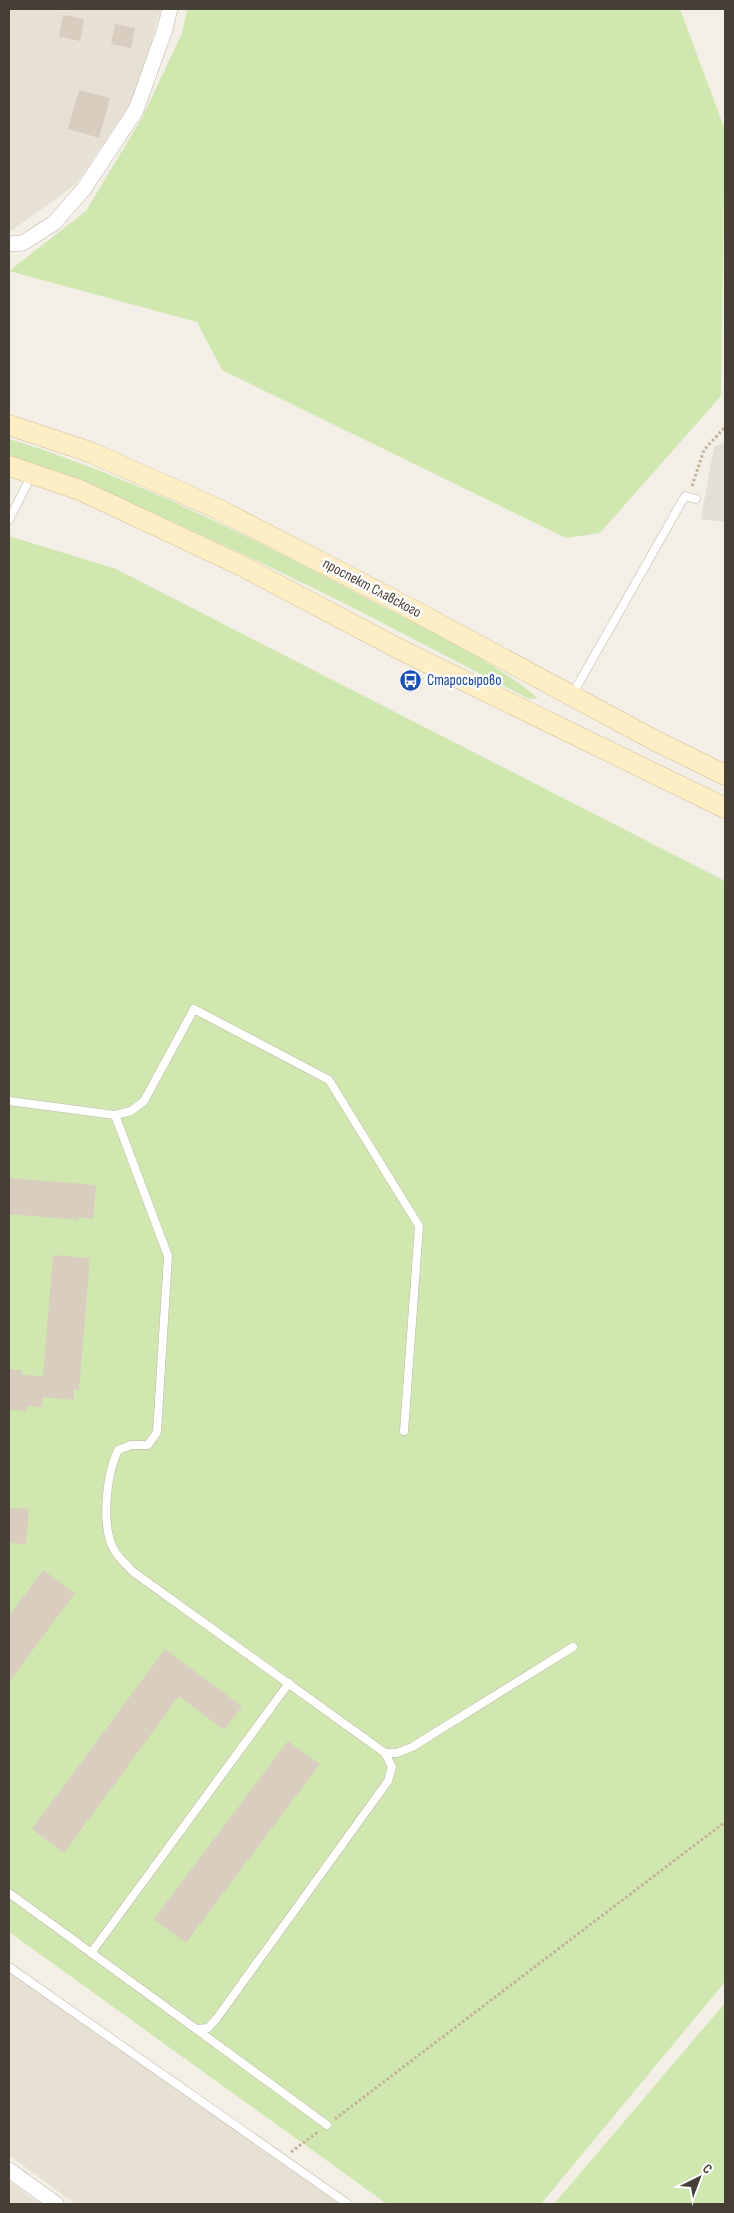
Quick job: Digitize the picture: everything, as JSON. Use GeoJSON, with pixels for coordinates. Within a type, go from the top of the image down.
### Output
{"type":"FeatureCollection","features":[{"type":"Feature","properties":{"kind":"main road","name":"проспект Славского"},"geometry":{"type":"LineString","coordinates":[[9,425],[90,452],[216,508],[398,602],[654,740],[725,774]]}},
{"type":"Feature","properties":{"kind":"main road"},"geometry":{"type":"LineString","coordinates":[[9,466],[80,490],[240,564],[403,651],[725,808]]}},
{"type":"Feature","properties":{"kind":"street"},"geometry":{"type":"LineString","coordinates":[[9,244],[23,243],[54,223],[83,190],[136,110],[166,29],[170,9]]}},
{"type":"Feature","properties":{"kind":"street"},"geometry":{"type":"LineString","coordinates":[[9,2170],[56,2204]]}},
{"type":"Feature","properties":{"kind":"lane"},"geometry":{"type":"LineString","coordinates":[[9,520],[32,474]]}},
{"type":"Feature","properties":{"kind":"lane"},"geometry":{"type":"LineString","coordinates":[[572,696],[685,496],[692,498]]}},
{"type":"Feature","properties":{"kind":"lane"},"geometry":{"type":"LineString","coordinates":[[9,1101],[115,1115],[130,1111],[144,1102],[194,1009],[329,1080],[419,1226],[404,1431]]}},
{"type":"Feature","properties":{"kind":"lane"},"geometry":{"type":"LineString","coordinates":[[115,1115],[168,1256],[157,1432],[148,1445],[131,1444],[118,1450],[111,1465],[106,1526],[116,1552],[132,1571],[385,1753],[392,1766],[388,1781],[217,2018],[208,2028],[196,2029]]}},
{"type":"Feature","properties":{"kind":"lane"},"geometry":{"type":"LineString","coordinates":[[385,1753],[397,1754],[412,1747],[573,1647]]}},
{"type":"Feature","properties":{"kind":"lane"},"geometry":{"type":"LineString","coordinates":[[91,1953],[289,1683]]}},
{"type":"Feature","properties":{"kind":"lane"},"geometry":{"type":"LineString","coordinates":[[9,1893],[327,2125]]}},
{"type":"Feature","properties":{"kind":"lane"},"geometry":{"type":"LineString","coordinates":[[9,1967],[348,2204]]}},
{"type":"Feature","properties":{"kind":"path"},"geometry":{"type":"LineString","coordinates":[[692,498],[704,450],[725,427]]}},
{"type":"Feature","properties":{"kind":"path"},"geometry":{"type":"LineString","coordinates":[[295,2149],[725,1822]]}},
{"type":"Feature","properties":{"kind":"shaded area"},"geometry":{"type":"Polygon","coordinates":[[[9,9],[161,9],[136,95],[75,185],[11,231],[9,230],[9,9]]]}},
{"type":"Feature","properties":{"kind":"shaded area"},"geometry":{"type":"Polygon","coordinates":[[[725,442],[725,522],[701,519],[714,447],[725,442]]]}},
{"type":"Feature","properties":{"kind":"shaded area"},"geometry":{"type":"Polygon","coordinates":[[[9,1969],[340,2204],[75,2204],[9,2155],[9,1969]]]}},
{"type":"Feature","properties":{"kind":"shaded area"},"geometry":{"type":"Polygon","coordinates":[[[9,2181],[40,2204],[9,2204],[9,2181]]]}},
{"type":"Feature","properties":{"kind":"green space"},"geometry":{"type":"Polygon","coordinates":[[[187,9],[680,9],[725,130],[721,396],[600,533],[566,538],[222,370],[197,322],[9,271],[86,211],[143,116],[182,33],[187,9]]]}},
{"type":"Feature","properties":{"kind":"green space"},"geometry":{"type":"Polygon","coordinates":[[[9,439],[102,471],[192,510],[456,644],[498,669],[538,698],[529,699],[344,603],[156,514],[83,485],[9,459],[9,439]]]}},
{"type":"Feature","properties":{"kind":"green space"},"geometry":{"type":"Polygon","coordinates":[[[9,536],[116,569],[725,881],[725,1982],[541,2204],[387,2204],[9,1932],[9,536]]]}},
{"type":"Feature","properties":{"kind":"green space"},"geometry":{"type":"Polygon","coordinates":[[[725,2003],[725,2200],[722,2204],[554,2204],[725,2003]]]}},
{"type":"Feature","properties":{"kind":"building"},"geometry":{"type":"Polygon","coordinates":[[[63,15],[84,19],[80,41],[59,37],[63,15]]]}},
{"type":"Feature","properties":{"kind":"building"},"geometry":{"type":"Polygon","coordinates":[[[115,24],[135,28],[131,48],[111,44],[115,24]]]}},
{"type":"Feature","properties":{"kind":"building"},"geometry":{"type":"Polygon","coordinates":[[[79,90],[110,98],[99,138],[68,129],[79,90]]]}},
{"type":"Feature","properties":{"kind":"building"},"geometry":{"type":"Polygon","coordinates":[[[9,1178],[96,1185],[93,1219],[78,1217],[79,1220],[9,1214],[9,1178]]]}},
{"type":"Feature","properties":{"kind":"building"},"geometry":{"type":"Polygon","coordinates":[[[53,1255],[90,1258],[79,1390],[74,1390],[74,1400],[43,1397],[42,1407],[27,1406],[26,1411],[9,1410],[9,1369],[21,1370],[22,1375],[43,1376],[53,1255]]]}},
{"type":"Feature","properties":{"kind":"building"},"geometry":{"type":"Polygon","coordinates":[[[9,1508],[29,1509],[26,1544],[9,1543],[9,1508]]]}},
{"type":"Feature","properties":{"kind":"building"},"geometry":{"type":"Polygon","coordinates":[[[43,1570],[75,1593],[9,1682],[9,1616],[43,1570]]]}},
{"type":"Feature","properties":{"kind":"building"},"geometry":{"type":"Polygon","coordinates":[[[165,1649],[242,1706],[224,1730],[179,1696],[64,1853],[32,1829],[165,1649]]]}},
{"type":"Feature","properties":{"kind":"building"},"geometry":{"type":"Polygon","coordinates":[[[288,1741],[320,1764],[186,1943],[154,1919],[288,1741]]]}},
{"type":"Feature","properties":{"kind":"place","name":"Старосырово"},"geometry":{"type":"Point","coordinates":[411,680]}}]}
